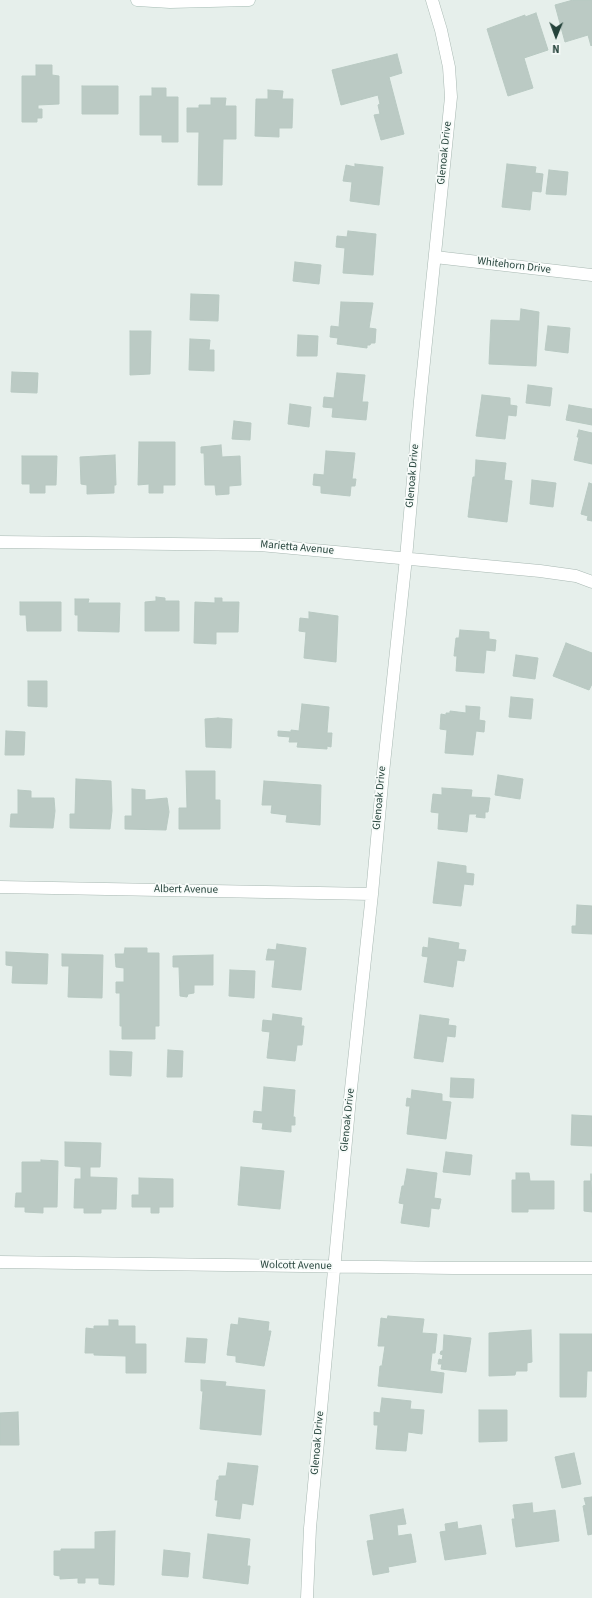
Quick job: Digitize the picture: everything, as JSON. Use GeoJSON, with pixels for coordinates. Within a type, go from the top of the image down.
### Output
{"type":"FeatureCollection","features":[{"type":"Feature","properties":{"kind":"street"},"geometry":{"type":"LineString","coordinates":[[137,0],[170,2],[249,0]]}},
{"type":"Feature","properties":{"kind":"street","name":"Glenoak Drive"},"geometry":{"type":"LineString","coordinates":[[307,1598],[310,1528],[350,1098],[372,894],[382,773],[406,558],[420,402],[451,98],[449,67],[441,30],[432,0]]}},
{"type":"Feature","properties":{"kind":"street","name":"Whitehorn Drive"},"geometry":{"type":"LineString","coordinates":[[435,257],[592,275]]}},
{"type":"Feature","properties":{"kind":"street","name":"Marietta Avenue"},"geometry":{"type":"LineString","coordinates":[[0,542],[260,545],[540,571],[576,576],[592,582]]}},
{"type":"Feature","properties":{"kind":"street","name":"Albert Avenue"},"geometry":{"type":"LineString","coordinates":[[0,887],[372,894]]}},
{"type":"Feature","properties":{"kind":"street","name":"Wolcott Avenue"},"geometry":{"type":"LineString","coordinates":[[0,1262],[334,1267],[592,1268]]}},
{"type":"Feature","properties":{"kind":"building"},"geometry":{"type":"Polygon","coordinates":[[[573,0],[592,0],[591,46],[588,35],[565,42],[555,5],[573,0]]]}},
{"type":"Feature","properties":{"kind":"building"},"geometry":{"type":"Polygon","coordinates":[[[536,13],[548,50],[524,58],[533,88],[508,96],[487,29],[525,15],[525,17],[536,13]]]}},
{"type":"Feature","properties":{"kind":"building"},"geometry":{"type":"Polygon","coordinates":[[[397,54],[402,73],[389,77],[404,134],[381,140],[374,115],[380,114],[378,95],[341,105],[332,70],[397,54]]]}},
{"type":"Feature","properties":{"kind":"building"},"geometry":{"type":"Polygon","coordinates":[[[36,65],[52,65],[52,75],[59,76],[59,104],[38,105],[38,109],[42,109],[42,118],[37,118],[37,122],[22,122],[22,76],[36,76],[36,65]]]}},
{"type":"Feature","properties":{"kind":"building"},"geometry":{"type":"Polygon","coordinates":[[[82,86],[118,86],[118,114],[82,114],[82,86]]]}},
{"type":"Feature","properties":{"kind":"building"},"geometry":{"type":"Polygon","coordinates":[[[152,88],[166,88],[166,97],[178,97],[178,142],[162,142],[162,135],[140,135],[140,96],[152,96],[152,88]]]}},
{"type":"Feature","properties":{"kind":"building"},"geometry":{"type":"Polygon","coordinates":[[[268,90],[283,91],[282,99],[293,99],[292,128],[279,128],[279,137],[255,136],[256,99],[268,99],[268,90]]]}},
{"type":"Feature","properties":{"kind":"building"},"geometry":{"type":"Polygon","coordinates":[[[211,98],[226,98],[225,106],[236,106],[236,139],[223,139],[222,185],[198,185],[199,132],[187,132],[187,108],[199,108],[199,105],[211,105],[211,98]]]}},
{"type":"Feature","properties":{"kind":"building"},"geometry":{"type":"Polygon","coordinates":[[[355,164],[383,167],[379,205],[350,201],[352,182],[343,181],[346,165],[355,167],[355,164]]]}},
{"type":"Feature","properties":{"kind":"building"},"geometry":{"type":"Polygon","coordinates":[[[507,164],[536,167],[535,173],[543,174],[541,192],[532,191],[530,210],[502,207],[507,164]]]}},
{"type":"Feature","properties":{"kind":"building"},"geometry":{"type":"Polygon","coordinates":[[[549,170],[568,172],[566,195],[546,194],[549,170]]]}},
{"type":"Feature","properties":{"kind":"building"},"geometry":{"type":"Polygon","coordinates":[[[348,231],[376,234],[373,275],[343,273],[345,248],[336,247],[337,236],[347,237],[348,231]]]}},
{"type":"Feature","properties":{"kind":"building"},"geometry":{"type":"Polygon","coordinates":[[[295,262],[321,265],[319,284],[293,281],[295,262]]]}},
{"type":"Feature","properties":{"kind":"building"},"geometry":{"type":"Polygon","coordinates":[[[191,294],[219,295],[218,321],[190,320],[191,294]]]}},
{"type":"Feature","properties":{"kind":"building"},"geometry":{"type":"Polygon","coordinates":[[[341,302],[373,303],[369,328],[376,329],[375,343],[367,345],[367,348],[337,344],[338,338],[330,337],[331,326],[339,327],[341,302]]]}},
{"type":"Feature","properties":{"kind":"building"},"geometry":{"type":"Polygon","coordinates":[[[521,309],[539,312],[536,366],[489,364],[491,320],[520,321],[521,309]]]}},
{"type":"Feature","properties":{"kind":"building"},"geometry":{"type":"Polygon","coordinates":[[[548,326],[570,328],[568,353],[545,350],[548,326]]]}},
{"type":"Feature","properties":{"kind":"building"},"geometry":{"type":"Polygon","coordinates":[[[130,331],[151,331],[150,374],[130,375],[130,331]]]}},
{"type":"Feature","properties":{"kind":"building"},"geometry":{"type":"Polygon","coordinates":[[[298,335],[318,336],[317,356],[297,356],[298,335]]]}},
{"type":"Feature","properties":{"kind":"building"},"geometry":{"type":"Polygon","coordinates":[[[190,339],[210,340],[209,350],[214,350],[214,371],[189,370],[190,339]]]}},
{"type":"Feature","properties":{"kind":"building"},"geometry":{"type":"Polygon","coordinates":[[[12,372],[38,373],[37,393],[11,392],[12,372]]]}},
{"type":"Feature","properties":{"kind":"building"},"geometry":{"type":"Polygon","coordinates":[[[337,373],[365,375],[362,402],[368,402],[366,420],[332,417],[333,408],[323,407],[324,397],[334,398],[337,373]]]}},
{"type":"Feature","properties":{"kind":"building"},"geometry":{"type":"Polygon","coordinates":[[[528,385],[552,388],[550,406],[526,403],[528,385]]]}},
{"type":"Feature","properties":{"kind":"building"},"geometry":{"type":"Polygon","coordinates":[[[482,395],[510,398],[510,405],[517,406],[516,416],[508,415],[505,439],[476,436],[482,395]]]}},
{"type":"Feature","properties":{"kind":"building"},"geometry":{"type":"Polygon","coordinates":[[[290,404],[311,407],[309,427],[288,424],[290,404]]]}},
{"type":"Feature","properties":{"kind":"building"},"geometry":{"type":"Polygon","coordinates":[[[569,405],[592,409],[592,425],[566,420],[569,405]]]}},
{"type":"Feature","properties":{"kind":"building"},"geometry":{"type":"Polygon","coordinates":[[[234,421],[251,423],[250,440],[232,439],[234,421]]]}},
{"type":"Feature","properties":{"kind":"building"},"geometry":{"type":"Polygon","coordinates":[[[579,430],[592,433],[592,464],[574,460],[579,430]]]}},
{"type":"Feature","properties":{"kind":"building"},"geometry":{"type":"Polygon","coordinates":[[[139,442],[175,442],[175,485],[163,485],[163,493],[149,493],[149,484],[138,485],[139,442]]]}},
{"type":"Feature","properties":{"kind":"building"},"geometry":{"type":"Polygon","coordinates":[[[221,445],[222,457],[240,456],[241,485],[229,486],[229,494],[216,495],[215,485],[205,485],[204,453],[201,453],[201,447],[221,445]]]}},
{"type":"Feature","properties":{"kind":"building"},"geometry":{"type":"Polygon","coordinates":[[[326,451],[355,453],[352,479],[356,479],[355,486],[351,486],[350,496],[321,493],[321,486],[313,485],[314,474],[324,475],[326,451]]]}},
{"type":"Feature","properties":{"kind":"building"},"geometry":{"type":"Polygon","coordinates":[[[115,455],[116,485],[114,485],[114,493],[87,494],[87,485],[81,484],[80,457],[115,455]]]}},
{"type":"Feature","properties":{"kind":"building"},"geometry":{"type":"Polygon","coordinates":[[[22,456],[57,456],[56,485],[45,485],[45,493],[30,493],[30,484],[22,484],[22,456]]]}},
{"type":"Feature","properties":{"kind":"building"},"geometry":{"type":"Polygon","coordinates":[[[476,460],[506,463],[504,480],[512,481],[507,522],[468,517],[473,477],[475,477],[476,460]]]}},
{"type":"Feature","properties":{"kind":"building"},"geometry":{"type":"Polygon","coordinates":[[[532,480],[556,483],[553,507],[530,504],[532,480]]]}},
{"type":"Feature","properties":{"kind":"building"},"geometry":{"type":"Polygon","coordinates":[[[589,483],[592,484],[592,521],[587,520],[588,516],[581,514],[589,483]]]}},
{"type":"Feature","properties":{"kind":"building"},"geometry":{"type":"Polygon","coordinates":[[[156,597],[165,598],[165,601],[179,601],[179,631],[145,631],[145,602],[156,601],[156,597]]]}},
{"type":"Feature","properties":{"kind":"building"},"geometry":{"type":"Polygon","coordinates":[[[215,598],[222,598],[222,602],[239,602],[238,632],[216,632],[216,644],[194,643],[195,602],[215,603],[215,598]]]}},
{"type":"Feature","properties":{"kind":"building"},"geometry":{"type":"Polygon","coordinates":[[[75,599],[89,599],[88,603],[120,603],[119,632],[78,631],[78,615],[75,615],[75,599]]]}},
{"type":"Feature","properties":{"kind":"building"},"geometry":{"type":"Polygon","coordinates":[[[20,602],[61,602],[61,631],[27,631],[26,615],[20,615],[20,602]]]}},
{"type":"Feature","properties":{"kind":"building"},"geometry":{"type":"Polygon","coordinates":[[[309,612],[338,616],[336,662],[304,658],[306,632],[299,631],[300,618],[309,619],[309,612]]]}},
{"type":"Feature","properties":{"kind":"building"},"geometry":{"type":"Polygon","coordinates":[[[460,630],[489,632],[489,639],[496,640],[495,651],[486,650],[484,673],[456,671],[457,656],[454,656],[456,638],[459,638],[460,630]]]}},
{"type":"Feature","properties":{"kind":"building"},"geometry":{"type":"Polygon","coordinates":[[[566,643],[592,653],[592,684],[589,690],[553,676],[566,643]]]}},
{"type":"Feature","properties":{"kind":"building"},"geometry":{"type":"Polygon","coordinates":[[[516,655],[538,658],[535,679],[513,676],[516,655]]]}},
{"type":"Feature","properties":{"kind":"building"},"geometry":{"type":"Polygon","coordinates":[[[28,681],[47,681],[47,707],[28,706],[28,681]]]}},
{"type":"Feature","properties":{"kind":"building"},"geometry":{"type":"Polygon","coordinates":[[[511,697],[533,699],[531,719],[509,717],[511,697]]]}},
{"type":"Feature","properties":{"kind":"building"},"geometry":{"type":"Polygon","coordinates":[[[302,704],[329,707],[327,733],[332,733],[331,747],[327,746],[327,749],[297,747],[298,742],[289,742],[290,737],[278,736],[278,731],[299,731],[302,704]]]}},
{"type":"Feature","properties":{"kind":"building"},"geometry":{"type":"Polygon","coordinates":[[[466,706],[480,707],[479,720],[485,721],[484,732],[476,731],[473,755],[445,753],[447,730],[440,729],[441,714],[446,715],[446,713],[450,713],[450,711],[466,713],[466,706]]]}},
{"type":"Feature","properties":{"kind":"building"},"geometry":{"type":"Polygon","coordinates":[[[205,719],[232,719],[231,748],[206,747],[205,719]]]}},
{"type":"Feature","properties":{"kind":"building"},"geometry":{"type":"Polygon","coordinates":[[[6,731],[25,732],[24,755],[5,755],[6,731]]]}},
{"type":"Feature","properties":{"kind":"building"},"geometry":{"type":"Polygon","coordinates":[[[186,771],[215,771],[215,800],[220,800],[220,829],[179,829],[179,808],[187,808],[186,771]]]}},
{"type":"Feature","properties":{"kind":"building"},"geometry":{"type":"Polygon","coordinates":[[[498,775],[523,779],[520,799],[495,795],[498,775]]]}},
{"type":"Feature","properties":{"kind":"building"},"geometry":{"type":"Polygon","coordinates":[[[76,779],[111,781],[112,811],[110,829],[70,828],[70,814],[75,814],[76,779]]]}},
{"type":"Feature","properties":{"kind":"building"},"geometry":{"type":"Polygon","coordinates":[[[264,781],[321,785],[320,825],[286,822],[287,815],[271,813],[272,805],[262,805],[264,781]]]}},
{"type":"Feature","properties":{"kind":"building"},"geometry":{"type":"Polygon","coordinates":[[[442,788],[472,790],[471,797],[490,798],[488,812],[485,812],[485,818],[476,817],[477,814],[469,814],[467,832],[438,829],[439,813],[431,812],[433,794],[442,795],[442,788]]]}},
{"type":"Feature","properties":{"kind":"building"},"geometry":{"type":"Polygon","coordinates":[[[132,789],[145,790],[145,800],[167,798],[169,812],[166,830],[125,829],[125,816],[132,816],[132,789]]]}},
{"type":"Feature","properties":{"kind":"building"},"geometry":{"type":"Polygon","coordinates":[[[18,790],[31,791],[31,798],[54,798],[55,811],[53,828],[10,827],[11,814],[18,814],[18,790]]]}},
{"type":"Feature","properties":{"kind":"building"},"geometry":{"type":"Polygon","coordinates":[[[438,862],[466,866],[466,873],[474,874],[473,885],[464,884],[461,906],[433,903],[438,862]]]}},
{"type":"Feature","properties":{"kind":"building"},"geometry":{"type":"Polygon","coordinates":[[[577,905],[592,906],[592,934],[572,933],[572,926],[576,926],[577,905]]]}},
{"type":"Feature","properties":{"kind":"building"},"geometry":{"type":"Polygon","coordinates":[[[429,938],[459,943],[458,949],[466,950],[464,961],[457,960],[453,987],[424,982],[428,957],[422,956],[423,947],[428,948],[429,938]]]}},
{"type":"Feature","properties":{"kind":"building"},"geometry":{"type":"Polygon","coordinates":[[[277,944],[306,948],[301,990],[272,987],[275,960],[266,960],[268,949],[276,950],[277,944]]]}},
{"type":"Feature","properties":{"kind":"building"},"geometry":{"type":"Polygon","coordinates":[[[125,948],[147,948],[147,953],[159,953],[159,1026],[155,1026],[155,1039],[122,1039],[122,1026],[120,1026],[120,993],[116,993],[116,982],[124,982],[124,968],[116,967],[115,954],[124,954],[125,948]]]}},
{"type":"Feature","properties":{"kind":"building"},"geometry":{"type":"Polygon","coordinates":[[[6,952],[48,954],[47,984],[12,983],[13,966],[6,965],[6,952]]]}},
{"type":"Feature","properties":{"kind":"building"},"geometry":{"type":"Polygon","coordinates":[[[62,954],[103,955],[102,998],[68,997],[69,966],[62,966],[62,954]]]}},
{"type":"Feature","properties":{"kind":"building"},"geometry":{"type":"Polygon","coordinates":[[[213,955],[213,985],[194,985],[194,993],[188,994],[187,997],[180,996],[179,967],[173,967],[173,956],[213,955]]]}},
{"type":"Feature","properties":{"kind":"building"},"geometry":{"type":"Polygon","coordinates":[[[230,970],[255,971],[254,998],[229,996],[230,970]]]}},
{"type":"Feature","properties":{"kind":"building"},"geometry":{"type":"Polygon","coordinates":[[[273,1014],[302,1018],[301,1026],[304,1026],[302,1045],[297,1045],[295,1061],[267,1058],[270,1032],[262,1031],[263,1020],[272,1021],[273,1014]]]}},
{"type":"Feature","properties":{"kind":"building"},"geometry":{"type":"Polygon","coordinates":[[[420,1015],[449,1019],[448,1025],[456,1026],[455,1037],[447,1036],[443,1062],[414,1058],[420,1015]]]}},
{"type":"Feature","properties":{"kind":"building"},"geometry":{"type":"Polygon","coordinates":[[[168,1050],[183,1051],[182,1077],[167,1077],[168,1050]]]}},
{"type":"Feature","properties":{"kind":"building"},"geometry":{"type":"Polygon","coordinates":[[[110,1051],[132,1052],[131,1076],[110,1075],[110,1051]]]}},
{"type":"Feature","properties":{"kind":"building"},"geometry":{"type":"Polygon","coordinates":[[[451,1078],[474,1079],[473,1098],[450,1097],[451,1078]]]}},
{"type":"Feature","properties":{"kind":"building"},"geometry":{"type":"Polygon","coordinates":[[[264,1087],[295,1090],[293,1117],[295,1117],[295,1125],[291,1125],[291,1132],[262,1129],[263,1123],[253,1122],[254,1111],[262,1112],[264,1087]]]}},
{"type":"Feature","properties":{"kind":"building"},"geometry":{"type":"Polygon","coordinates":[[[412,1090],[442,1094],[442,1101],[451,1102],[446,1139],[407,1134],[410,1106],[406,1106],[407,1098],[411,1099],[412,1090]]]}},
{"type":"Feature","properties":{"kind":"building"},"geometry":{"type":"Polygon","coordinates":[[[572,1115],[592,1116],[592,1146],[571,1145],[572,1115]]]}},
{"type":"Feature","properties":{"kind":"building"},"geometry":{"type":"Polygon","coordinates":[[[65,1142],[101,1143],[100,1167],[90,1167],[90,1177],[117,1178],[116,1209],[101,1209],[101,1213],[84,1213],[84,1208],[74,1208],[75,1179],[81,1179],[81,1167],[65,1166],[65,1142]]]}},
{"type":"Feature","properties":{"kind":"building"},"geometry":{"type":"Polygon","coordinates":[[[446,1152],[472,1155],[470,1175],[443,1172],[446,1152]]]}},
{"type":"Feature","properties":{"kind":"building"},"geometry":{"type":"Polygon","coordinates":[[[41,1160],[58,1161],[57,1207],[43,1207],[43,1213],[25,1212],[25,1207],[15,1207],[16,1193],[22,1193],[22,1162],[41,1162],[41,1160]]]}},
{"type":"Feature","properties":{"kind":"building"},"geometry":{"type":"Polygon","coordinates":[[[241,1167],[284,1171],[280,1209],[238,1205],[241,1167]]]}},
{"type":"Feature","properties":{"kind":"building"},"geometry":{"type":"Polygon","coordinates":[[[407,1169],[437,1173],[434,1198],[441,1199],[439,1209],[431,1208],[429,1227],[401,1223],[404,1204],[399,1203],[407,1169]]]}},
{"type":"Feature","properties":{"kind":"building"},"geometry":{"type":"Polygon","coordinates":[[[516,1173],[529,1173],[530,1181],[554,1181],[554,1209],[528,1209],[528,1212],[512,1212],[512,1180],[516,1180],[516,1173]]]}},
{"type":"Feature","properties":{"kind":"building"},"geometry":{"type":"Polygon","coordinates":[[[591,1174],[592,1212],[584,1211],[584,1181],[591,1181],[591,1174]]]}},
{"type":"Feature","properties":{"kind":"building"},"geometry":{"type":"Polygon","coordinates":[[[139,1178],[173,1179],[173,1207],[159,1207],[159,1213],[151,1213],[151,1207],[132,1207],[132,1195],[139,1195],[139,1178]]]}},
{"type":"Feature","properties":{"kind":"building"},"geometry":{"type":"Polygon","coordinates":[[[388,1316],[424,1319],[422,1333],[437,1334],[435,1353],[432,1353],[430,1371],[444,1373],[442,1393],[378,1386],[380,1366],[382,1366],[385,1346],[378,1346],[381,1318],[387,1319],[388,1316]]]}},
{"type":"Feature","properties":{"kind":"building"},"geometry":{"type":"Polygon","coordinates":[[[239,1318],[269,1322],[268,1331],[271,1331],[264,1366],[236,1362],[236,1356],[227,1355],[231,1324],[238,1325],[239,1318]]]}},
{"type":"Feature","properties":{"kind":"building"},"geometry":{"type":"Polygon","coordinates":[[[109,1320],[118,1320],[118,1326],[135,1326],[135,1344],[146,1344],[146,1373],[126,1373],[126,1356],[94,1355],[94,1353],[85,1353],[86,1328],[94,1329],[94,1326],[109,1326],[109,1320]]]}},
{"type":"Feature","properties":{"kind":"building"},"geometry":{"type":"Polygon","coordinates":[[[531,1330],[532,1362],[527,1363],[527,1371],[516,1371],[515,1375],[489,1376],[489,1333],[531,1330]]]}},
{"type":"Feature","properties":{"kind":"building"},"geometry":{"type":"Polygon","coordinates":[[[560,1334],[592,1334],[592,1371],[587,1371],[586,1397],[560,1397],[560,1334]]]}},
{"type":"Feature","properties":{"kind":"building"},"geometry":{"type":"Polygon","coordinates":[[[444,1335],[471,1338],[466,1372],[441,1369],[442,1364],[438,1364],[439,1359],[442,1360],[443,1355],[440,1354],[441,1351],[443,1351],[444,1335]]]}},
{"type":"Feature","properties":{"kind":"building"},"geometry":{"type":"Polygon","coordinates":[[[187,1338],[207,1339],[205,1363],[185,1362],[187,1338]]]}},
{"type":"Feature","properties":{"kind":"building"},"geometry":{"type":"Polygon","coordinates":[[[201,1380],[226,1382],[225,1386],[265,1390],[261,1435],[200,1429],[203,1391],[201,1391],[201,1380]]]}},
{"type":"Feature","properties":{"kind":"building"},"geometry":{"type":"Polygon","coordinates":[[[382,1398],[411,1401],[410,1409],[424,1410],[422,1434],[408,1432],[406,1451],[376,1449],[378,1425],[374,1425],[374,1412],[380,1413],[382,1398]]]}},
{"type":"Feature","properties":{"kind":"building"},"geometry":{"type":"Polygon","coordinates":[[[479,1410],[507,1410],[507,1441],[479,1442],[479,1410]]]}},
{"type":"Feature","properties":{"kind":"building"},"geometry":{"type":"Polygon","coordinates":[[[18,1412],[19,1445],[0,1445],[0,1413],[18,1412]]]}},
{"type":"Feature","properties":{"kind":"building"},"geometry":{"type":"Polygon","coordinates":[[[574,1453],[581,1484],[562,1488],[555,1457],[574,1453]]]}},
{"type":"Feature","properties":{"kind":"building"},"geometry":{"type":"Polygon","coordinates":[[[228,1463],[258,1466],[253,1505],[242,1503],[240,1519],[216,1516],[218,1500],[215,1500],[217,1480],[219,1480],[219,1476],[226,1476],[228,1463]]]}},
{"type":"Feature","properties":{"kind":"building"},"geometry":{"type":"Polygon","coordinates":[[[592,1497],[592,1534],[588,1535],[583,1506],[586,1505],[584,1498],[592,1497]]]}},
{"type":"Feature","properties":{"kind":"building"},"geometry":{"type":"Polygon","coordinates":[[[532,1503],[533,1513],[555,1510],[559,1541],[516,1547],[512,1519],[515,1519],[513,1505],[532,1503]]]}},
{"type":"Feature","properties":{"kind":"building"},"geometry":{"type":"Polygon","coordinates":[[[403,1509],[406,1524],[397,1525],[398,1536],[411,1534],[416,1562],[388,1567],[389,1572],[373,1575],[367,1541],[374,1540],[370,1515],[403,1509]]]}},
{"type":"Feature","properties":{"kind":"building"},"geometry":{"type":"Polygon","coordinates":[[[457,1522],[458,1529],[481,1525],[486,1554],[445,1560],[440,1532],[446,1531],[445,1524],[457,1522]]]}},
{"type":"Feature","properties":{"kind":"building"},"geometry":{"type":"Polygon","coordinates":[[[115,1531],[114,1585],[99,1584],[99,1578],[85,1578],[85,1583],[78,1583],[78,1578],[60,1579],[60,1576],[54,1575],[54,1551],[61,1551],[61,1549],[95,1549],[95,1532],[115,1531]]]}},
{"type":"Feature","properties":{"kind":"building"},"geometry":{"type":"Polygon","coordinates":[[[208,1534],[250,1539],[247,1566],[250,1566],[248,1584],[203,1578],[208,1534]]]}},
{"type":"Feature","properties":{"kind":"building"},"geometry":{"type":"Polygon","coordinates":[[[164,1550],[190,1553],[188,1577],[162,1575],[164,1550]]]}}]}
